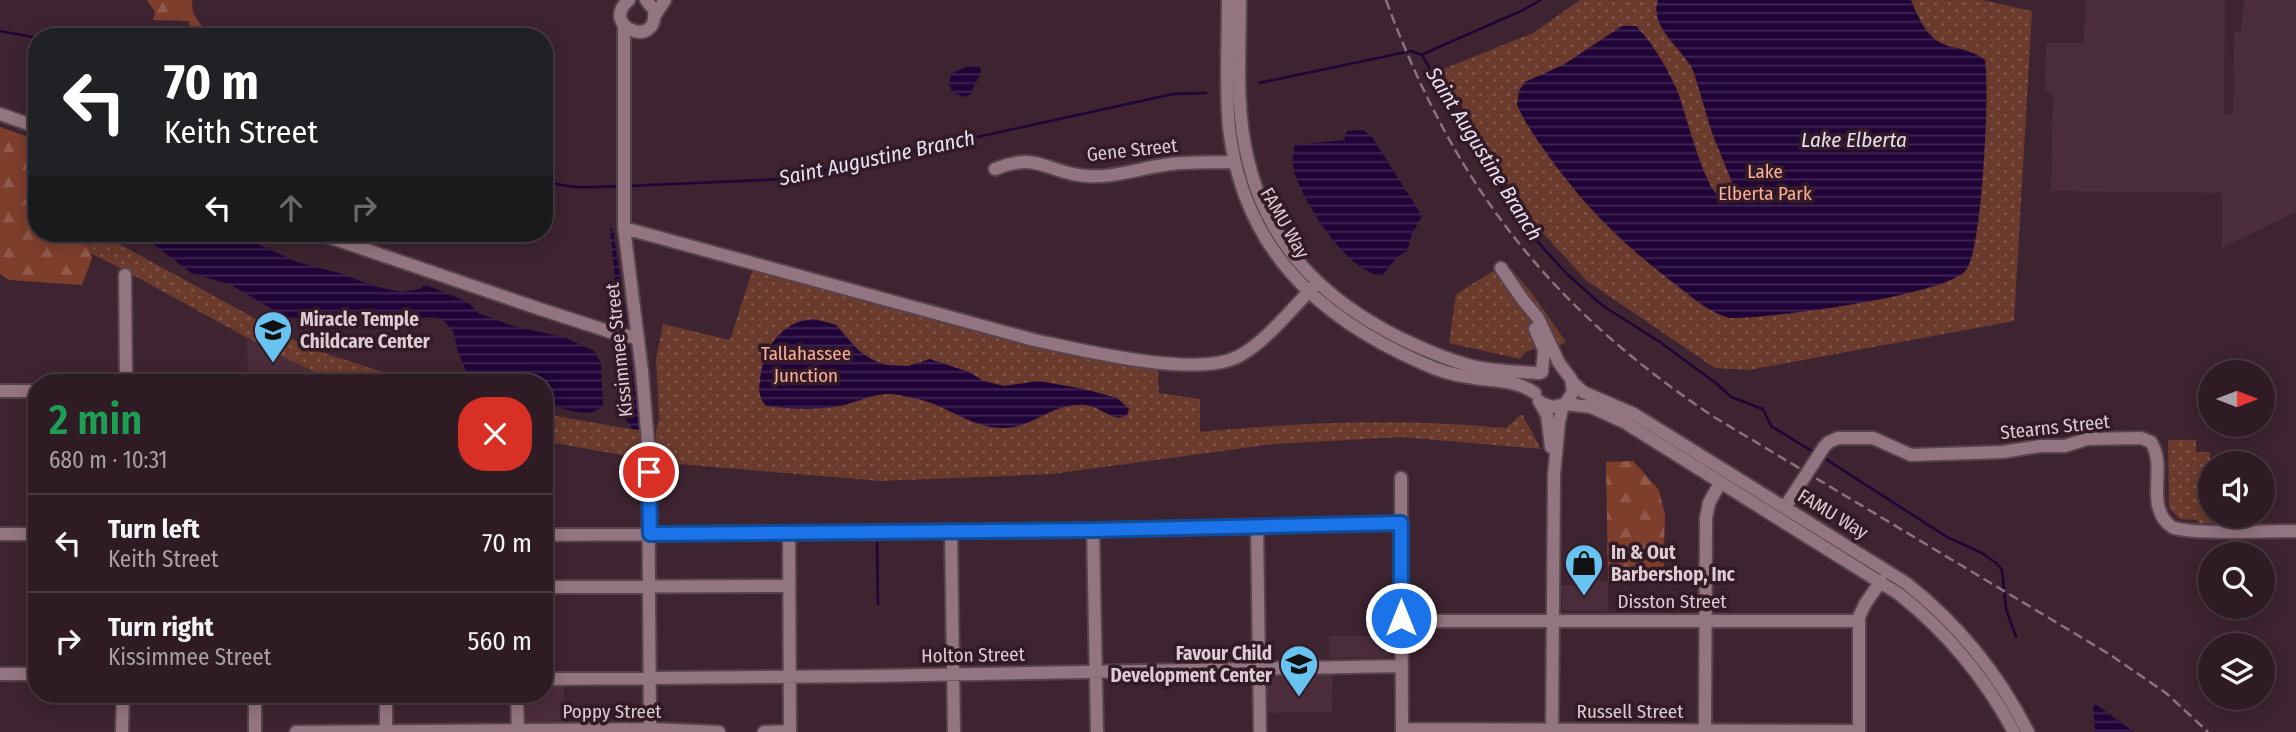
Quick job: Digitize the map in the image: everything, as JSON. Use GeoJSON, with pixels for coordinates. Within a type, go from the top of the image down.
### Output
{"type":"FeatureCollection","features":[{"type":"Feature","properties":{"kind":"street"},"geometry":{"type":"LineString","coordinates":[[646,0],[657,0]]}},
{"type":"Feature","properties":{"kind":"street"},"geometry":{"type":"LineString","coordinates":[[646,0],[654,10],[654,15]]}},
{"type":"Feature","properties":{"kind":"street"},"geometry":{"type":"LineString","coordinates":[[624,48],[650,26],[665,0]]}},
{"type":"Feature","properties":{"kind":"street","name":"FAMU Way"},"geometry":{"type":"LineString","coordinates":[[1228,0],[1228,109],[1235,162],[1245,196],[1280,260],[1357,331],[1416,360],[1460,376],[1519,384],[1552,407],[1564,404],[1591,407],[1613,416],[1881,581],[1927,617],[1961,652],[1990,691],[2014,732]]}},
{"type":"Feature","properties":{"kind":"street","name":"FAMU Way"},"geometry":{"type":"LineString","coordinates":[[1240,0],[1240,104],[1248,161],[1258,194],[1312,287],[1359,316],[1438,356],[1478,367],[1541,373],[1553,368],[1568,377],[1583,392],[1634,414],[1888,570],[1932,604],[1965,638],[1988,666],[2028,732]]}},
{"type":"Feature","properties":{"kind":"street","name":"Kissimmee Street"},"geometry":{"type":"LineString","coordinates":[[625,3],[621,20],[624,25],[623,199],[646,406],[650,534],[650,731]]}},
{"type":"Feature","properties":{"kind":"street"},"geometry":{"type":"LineString","coordinates":[[624,25],[640,32]]}},
{"type":"Feature","properties":{"kind":"street"},"geometry":{"type":"LineString","coordinates":[[0,114],[28,124]]}},
{"type":"Feature","properties":{"kind":"street","name":"Gene Street"},"geometry":{"type":"LineString","coordinates":[[995,169],[1025,160],[1080,175],[1096,176],[1122,174],[1165,164],[1235,162]]}},
{"type":"Feature","properties":{"kind":"street"},"geometry":{"type":"LineString","coordinates":[[625,228],[1034,340],[1181,365],[1215,365],[1241,355],[1258,342],[1312,287]]}},
{"type":"Feature","properties":{"kind":"street"},"geometry":{"type":"LineString","coordinates":[[344,242],[591,326],[638,338]]}},
{"type":"Feature","properties":{"kind":"street"},"geometry":{"type":"LineString","coordinates":[[1501,268],[1522,300],[1543,344],[1541,373],[1535,381],[1538,398],[1548,422],[1554,475]]}},
{"type":"Feature","properties":{"kind":"street"},"geometry":{"type":"LineString","coordinates":[[125,275],[126,374]]}},
{"type":"Feature","properties":{"kind":"street"},"geometry":{"type":"LineString","coordinates":[[1522,300],[1531,307],[1546,331],[1573,392],[1564,404],[1559,422],[1554,475],[1552,731]]}},
{"type":"Feature","properties":{"kind":"street"},"geometry":{"type":"LineString","coordinates":[[0,391],[28,391]]}},
{"type":"Feature","properties":{"kind":"street","name":"Stearns Street"},"geometry":{"type":"LineString","coordinates":[[1785,507],[1824,447],[1838,438],[1882,440],[1911,455],[1994,453],[2040,446],[2065,446],[2087,439],[2141,438],[2151,442],[2158,456],[2158,503],[2161,516],[2169,526],[2179,530],[2296,531]]}},
{"type":"Feature","properties":{"kind":"street"},"geometry":{"type":"LineString","coordinates":[[1401,478],[1402,731]]}},
{"type":"Feature","properties":{"kind":"street"},"geometry":{"type":"LineString","coordinates":[[1705,731],[1707,513],[1709,503],[1720,483]]}},
{"type":"Feature","properties":{"kind":"street"},"geometry":{"type":"LineString","coordinates":[[553,535],[951,532],[1401,523]]}},
{"type":"Feature","properties":{"kind":"street"},"geometry":{"type":"LineString","coordinates":[[1256,527],[1260,732]]}},
{"type":"Feature","properties":{"kind":"street"},"geometry":{"type":"LineString","coordinates":[[1093,530],[1097,732]]}},
{"type":"Feature","properties":{"kind":"street"},"geometry":{"type":"LineString","coordinates":[[951,532],[954,732]]}},
{"type":"Feature","properties":{"kind":"street"},"geometry":{"type":"LineString","coordinates":[[764,732],[790,732],[789,533]]}},
{"type":"Feature","properties":{"kind":"street"},"geometry":{"type":"LineString","coordinates":[[0,534],[28,534]]}},
{"type":"Feature","properties":{"kind":"street"},"geometry":{"type":"LineString","coordinates":[[1859,731],[1859,621],[1861,611],[1881,581]]}},
{"type":"Feature","properties":{"kind":"street"},"geometry":{"type":"LineString","coordinates":[[553,587],[789,586]]}},
{"type":"Feature","properties":{"kind":"street","name":"Disston Street"},"geometry":{"type":"LineString","coordinates":[[1401,621],[1859,621]]}},
{"type":"Feature","properties":{"kind":"street","name":"Holton Street"},"geometry":{"type":"LineString","coordinates":[[553,679],[1402,666]]}},
{"type":"Feature","properties":{"kind":"street"},"geometry":{"type":"LineString","coordinates":[[0,674],[28,674]]}},
{"type":"Feature","properties":{"kind":"street"},"geometry":{"type":"LineString","coordinates":[[122,732],[123,703]]}},
{"type":"Feature","properties":{"kind":"street"},"geometry":{"type":"LineString","coordinates":[[255,732],[256,703]]}},
{"type":"Feature","properties":{"kind":"street"},"geometry":{"type":"LineString","coordinates":[[386,703],[386,731]]}},
{"type":"Feature","properties":{"kind":"street"},"geometry":{"type":"LineString","coordinates":[[517,703],[517,731]]}},
{"type":"Feature","properties":{"kind":"street","name":"Russell Street"},"geometry":{"type":"LineString","coordinates":[[1402,731],[1859,731]]}},
{"type":"Feature","properties":{"kind":"street","name":"Poppy Street"},"geometry":{"type":"LineString","coordinates":[[296,732],[719,732]]}},
{"type":"Feature","properties":{"kind":"shaded area"},"geometry":{"type":"Polygon","coordinates":[[[2086,0],[2225,0],[2224,115],[2233,114],[2234,32],[2241,33],[2244,0],[2296,0],[2296,212],[2222,248],[2222,193],[2051,191],[2053,93],[2045,92],[2046,43],[2083,43],[2086,0]]]}},
{"type":"Feature","properties":{"kind":"shaded area","name":"Miracle Temple Childcare Center"},"geometry":{"type":"Polygon","coordinates":[[[247,338],[319,374],[248,374],[247,338]]]}},
{"type":"Feature","properties":{"kind":"shaded area","name":"In & Out Barbershop, Inc"},"geometry":{"type":"Polygon","coordinates":[[[1596,581],[1608,581],[1608,612],[1562,610],[1561,585],[1595,585],[1596,581]]]}},
{"type":"Feature","properties":{"kind":"shaded area"},"geometry":{"type":"Polygon","coordinates":[[[1329,636],[1395,636],[1395,642],[1393,652],[1388,657],[1329,658],[1329,636]]]}},
{"type":"Feature","properties":{"kind":"shaded area","name":"Favour Child Development Center"},"geometry":{"type":"Polygon","coordinates":[[[1274,674],[1333,674],[1332,712],[1264,713],[1265,683],[1274,674]]]}},
{"type":"Feature","properties":{"kind":"shaded area"},"geometry":{"type":"Polygon","coordinates":[[[553,685],[564,685],[565,725],[526,723],[526,703],[553,703],[553,685]]]}},
{"type":"Feature","properties":{"kind":"green space"},"geometry":{"type":"Polygon","coordinates":[[[147,0],[192,0],[193,13],[203,28],[190,28],[189,21],[153,20],[155,12],[147,0]]]}},
{"type":"Feature","properties":{"kind":"green space","name":"Lake Elberta"},"geometry":{"type":"Polygon","coordinates":[[[1580,0],[1982,0],[2032,11],[2014,321],[1749,370],[1715,368],[1587,281],[1540,230],[1498,170],[1441,70],[1533,33],[1580,0]]]}},
{"type":"Feature","properties":{"kind":"green space"},"geometry":{"type":"Polygon","coordinates":[[[0,127],[28,137],[28,242],[82,242],[92,258],[82,285],[9,280],[0,274],[0,127]]]}},
{"type":"Feature","properties":{"kind":"green space"},"geometry":{"type":"Polygon","coordinates":[[[66,242],[115,242],[309,348],[388,374],[319,374],[275,353],[111,263],[66,242]]]}},
{"type":"Feature","properties":{"kind":"green space"},"geometry":{"type":"Polygon","coordinates":[[[1506,263],[1531,292],[1566,342],[1529,351],[1520,359],[1449,343],[1456,294],[1506,263]]]}},
{"type":"Feature","properties":{"kind":"green space","name":"Tallahassee Junction"},"geometry":{"type":"Polygon","coordinates":[[[753,268],[1024,343],[1158,370],[1159,393],[1200,399],[1200,432],[1353,422],[1506,428],[1522,414],[1541,449],[1401,437],[1274,444],[1052,474],[880,481],[656,462],[659,419],[656,359],[663,324],[730,340],[753,268]]]}},
{"type":"Feature","properties":{"kind":"green space"},"geometry":{"type":"Polygon","coordinates":[[[553,416],[642,431],[644,459],[553,443],[553,416]]]}},
{"type":"Feature","properties":{"kind":"green space"},"geometry":{"type":"Polygon","coordinates":[[[2168,440],[2196,440],[2198,523],[2197,520],[2180,519],[2169,508],[2168,440]]]}},
{"type":"Feature","properties":{"kind":"green space"},"geometry":{"type":"Polygon","coordinates":[[[1633,461],[1659,490],[1665,515],[1663,576],[1608,581],[1606,462],[1633,461]]]}},
{"type":"Feature","properties":{"kind":"water","name":"Lake Elberta"},"geometry":{"type":"Polygon","coordinates":[[[1658,0],[1911,0],[1925,28],[1935,39],[1985,60],[1985,134],[1980,203],[1972,257],[1966,270],[1952,280],[1892,297],[1779,315],[1729,318],[1700,304],[1638,254],[1604,223],[1559,171],[1517,105],[1519,91],[1525,82],[1563,65],[1622,26],[1636,26],[1659,56],[1677,90],[1708,180],[1722,199],[1727,199],[1734,193],[1734,187],[1712,133],[1694,73],[1658,20],[1658,0]]]}},
{"type":"Feature","properties":{"kind":"water"},"geometry":{"type":"Polygon","coordinates":[[[967,66],[980,67],[981,72],[971,94],[965,97],[953,93],[949,85],[951,74],[967,66]]]}},
{"type":"Feature","properties":{"kind":"water"},"geometry":{"type":"Polygon","coordinates":[[[1363,130],[1372,137],[1422,216],[1412,234],[1407,251],[1397,257],[1382,276],[1354,262],[1328,234],[1307,201],[1293,167],[1294,145],[1344,140],[1347,131],[1363,130]]]}},
{"type":"Feature","properties":{"kind":"water"},"geometry":{"type":"Polygon","coordinates":[[[610,227],[613,230],[627,323],[619,323],[610,227]]]}},
{"type":"Feature","properties":{"kind":"water"},"geometry":{"type":"Polygon","coordinates":[[[151,242],[254,242],[297,262],[377,287],[402,292],[426,285],[468,302],[478,313],[510,325],[566,338],[594,351],[601,363],[603,405],[597,410],[583,413],[553,405],[553,374],[468,374],[459,355],[453,331],[442,319],[432,317],[389,321],[362,314],[307,319],[286,317],[231,285],[191,273],[151,242]]]}},
{"type":"Feature","properties":{"kind":"water"},"geometry":{"type":"Polygon","coordinates":[[[815,319],[836,325],[858,350],[886,365],[908,366],[930,359],[969,372],[984,381],[1004,386],[1039,381],[1084,389],[1117,398],[1129,409],[1127,415],[1119,418],[1090,406],[1074,405],[1024,424],[1004,428],[976,423],[929,402],[892,394],[831,407],[803,409],[766,406],[760,397],[759,387],[765,357],[770,347],[784,330],[793,324],[815,319]]]}},
{"type":"Feature","properties":{"kind":"water"},"geometry":{"type":"Polygon","coordinates":[[[629,347],[640,429],[632,429],[624,417],[620,353],[621,348],[629,347]]]}},
{"type":"Feature","properties":{"kind":"water"},"geometry":{"type":"Polygon","coordinates":[[[2093,704],[2097,705],[2134,732],[2095,732],[2093,704]]]}},
{"type":"Feature","properties":{"kind":"waterway"},"geometry":{"type":"LineString","coordinates":[[1423,54],[1541,0]]}},
{"type":"Feature","properties":{"kind":"waterway","name":"Saint Augustine Branch"},"geometry":{"type":"LineString","coordinates":[[0,31],[28,36]]}},
{"type":"Feature","properties":{"kind":"waterway","name":"Saint Augustine Branch"},"geometry":{"type":"LineString","coordinates":[[1259,83],[1411,51],[1422,55],[1475,147],[1536,240],[1567,274],[1603,306],[1660,342],[1731,397],[1763,409],[1771,426],[1815,453]]}},
{"type":"Feature","properties":{"kind":"waterway","name":"Saint Augustine Branch"},"geometry":{"type":"LineString","coordinates":[[628,186],[786,179],[1173,94],[1206,93]]}},
{"type":"Feature","properties":{"kind":"waterway","name":"Saint Augustine Branch"},"geometry":{"type":"LineString","coordinates":[[553,183],[572,187],[621,186]]}},
{"type":"Feature","properties":{"kind":"waterway","name":"Saint Augustine Branch"},"geometry":{"type":"LineString","coordinates":[[1821,456],[1947,537],[1982,553],[1996,563],[2002,570],[2006,609],[2016,637]]}},
{"type":"Feature","properties":{"kind":"waterway"},"geometry":{"type":"LineString","coordinates":[[877,543],[878,604]]}},
{"type":"Feature","properties":{"kind":"railway"},"geometry":{"type":"LineString","coordinates":[[1386,0],[1413,67],[1443,128],[1476,184],[1514,237],[1556,286],[1603,332],[1714,417],[2109,654],[2166,693],[2208,732]]}},
{"type":"Feature","properties":{"kind":"place","name":"Miracle Temple Childcare Center"},"geometry":{"type":"Point","coordinates":[273,364]}},
{"type":"Feature","properties":{"kind":"place","name":"In & Out Barbershop, Inc"},"geometry":{"type":"Point","coordinates":[1584,597]}},
{"type":"Feature","properties":{"kind":"place","name":"Favour Child Development Center"},"geometry":{"type":"Point","coordinates":[1299,698]}},
{"type":"Feature","properties":{"kind":"route"},"geometry":{"type":"LineString","coordinates":[[649,472],[650,534],[1093,530],[1401,523],[1401,618]]}},
{"type":"Feature","properties":{"kind":"park label","name":"Lake Elberta Park"},"geometry":{"type":"Point","coordinates":[1765,182]}}]}
